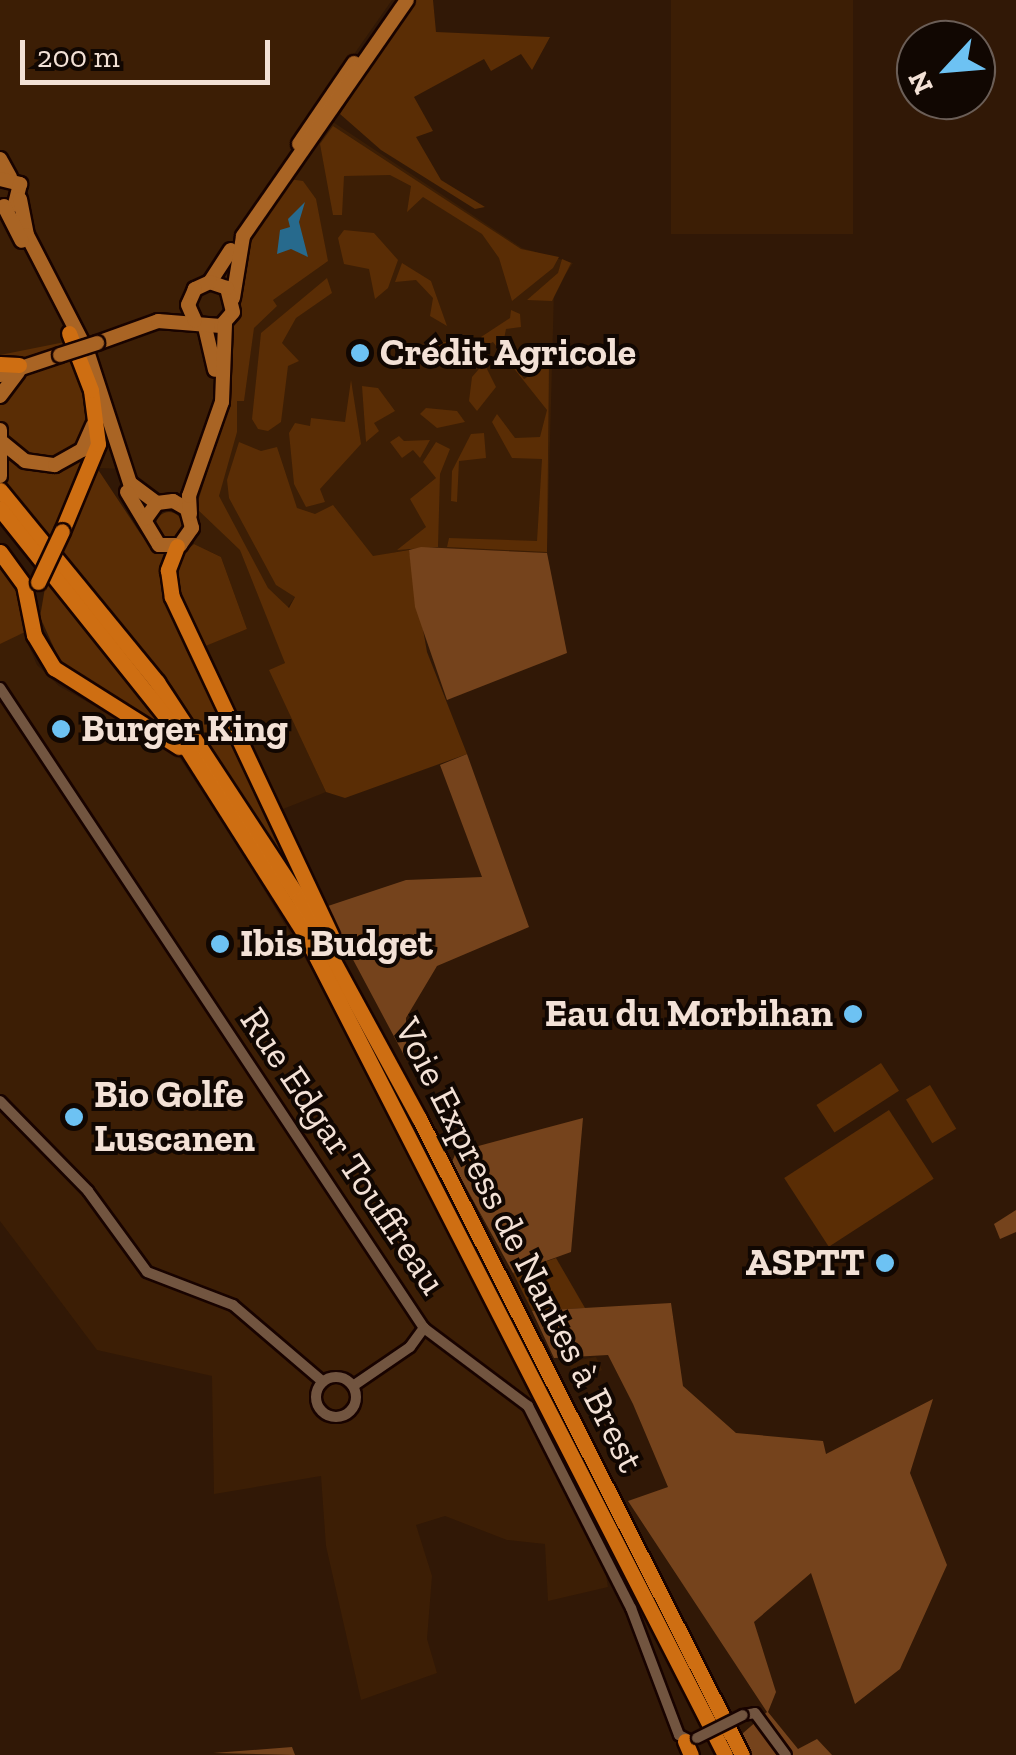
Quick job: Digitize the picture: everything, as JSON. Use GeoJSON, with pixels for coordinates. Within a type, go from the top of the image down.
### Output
{"type":"FeatureCollection","features":[{"type":"Feature","properties":{"kind":"highway"},"geometry":{"type":"LineString","coordinates":[[46,657],[35,610],[38,582],[98,444],[91,390],[68,333]]}},
{"type":"Feature","properties":{"kind":"highway"},"geometry":{"type":"LineString","coordinates":[[0,364],[19,365]]}},
{"type":"Feature","properties":{"kind":"highway","name":"Voie Express de Nantes à Brest"},"geometry":{"type":"LineString","coordinates":[[0,490],[99,606],[215,764],[370,1026],[742,1755]]}},
{"type":"Feature","properties":{"kind":"highway","name":"Voie Express de Nantes à Brest"},"geometry":{"type":"LineString","coordinates":[[0,509],[124,659],[247,838],[402,1114],[726,1755]]}},
{"type":"Feature","properties":{"kind":"highway"},"geometry":{"type":"LineString","coordinates":[[177,546],[168,570],[172,597],[370,1026]]}},
{"type":"Feature","properties":{"kind":"highway"},"geometry":{"type":"LineString","coordinates":[[0,552],[24,585],[34,635],[46,657],[70,682],[176,744],[247,838]]}},
{"type":"Feature","properties":{"kind":"main road"},"geometry":{"type":"LineString","coordinates":[[0,375],[19,365],[158,321],[210,282],[396,0]]}},
{"type":"Feature","properties":{"kind":"main road"},"geometry":{"type":"LineString","coordinates":[[116,439],[118,476],[146,518],[155,543],[177,546],[191,532],[189,496],[222,402],[225,323],[233,298],[242,236],[407,0]]}},
{"type":"Feature","properties":{"kind":"main road"},"geometry":{"type":"LineString","coordinates":[[0,158],[5,178],[22,188],[20,200],[27,235],[93,371],[130,483],[190,514]]}},
{"type":"Feature","properties":{"kind":"main road"},"geometry":{"type":"LineString","coordinates":[[20,200],[2,205],[93,371]]}},
{"type":"Feature","properties":{"kind":"main road"},"geometry":{"type":"LineString","coordinates":[[210,282],[233,298]]}},
{"type":"Feature","properties":{"kind":"main road"},"geometry":{"type":"LineString","coordinates":[[146,518],[191,470],[215,392],[200,324],[189,298]]}},
{"type":"Feature","properties":{"kind":"main road"},"geometry":{"type":"LineString","coordinates":[[2,436],[26,461],[47,466],[69,460],[90,438],[91,407],[57,304]]}},
{"type":"Feature","properties":{"kind":"main road"},"geometry":{"type":"LineString","coordinates":[[158,321],[225,323]]}},
{"type":"Feature","properties":{"kind":"main road"},"geometry":{"type":"LineString","coordinates":[[0,396],[12,378],[41,360]]}},
{"type":"Feature","properties":{"kind":"main road"},"geometry":{"type":"LineString","coordinates":[[2,436],[2,470]]}},
{"type":"Feature","properties":{"kind":"street","name":"Rue Edgar Touffreau"},"geometry":{"type":"LineString","coordinates":[[0,688],[424,1328],[528,1406],[631,1608],[691,1745]]}},
{"type":"Feature","properties":{"kind":"street"},"geometry":{"type":"LineString","coordinates":[[0,1101],[88,1191],[147,1272],[233,1305],[322,1382]]}},
{"type":"Feature","properties":{"kind":"street"},"geometry":{"type":"LineString","coordinates":[[353,1386],[410,1347],[424,1328]]}},
{"type":"Feature","properties":{"kind":"street"},"geometry":{"type":"LineString","coordinates":[[342,1378],[353,1386],[355,1406],[334,1417],[316,1401],[322,1382],[342,1378]]}},
{"type":"Feature","properties":{"kind":"street"},"geometry":{"type":"LineString","coordinates":[[691,1745],[743,1715],[756,1712],[786,1755]]}},
{"type":"Feature","properties":{"kind":"shaded area"},"geometry":{"type":"Polygon","coordinates":[[[0,0],[392,0],[315,110],[522,248],[573,263],[554,291],[547,553],[421,547],[373,557],[295,597],[280,618],[285,663],[270,670],[326,792],[278,811],[203,646],[247,629],[221,557],[194,544],[193,508],[168,494],[145,494],[126,469],[97,468],[102,448],[39,351],[0,355],[0,0]]]}},
{"type":"Feature","properties":{"kind":"shaded area"},"geometry":{"type":"Polygon","coordinates":[[[413,0],[433,0],[436,32],[550,37],[532,70],[521,54],[491,71],[484,59],[414,97],[433,131],[416,137],[441,180],[485,207],[475,209],[381,150],[340,114],[413,0]]]}},
{"type":"Feature","properties":{"kind":"shaded area"},"geometry":{"type":"Polygon","coordinates":[[[671,0],[853,0],[853,234],[671,234],[671,0]]]}},
{"type":"Feature","properties":{"kind":"shaded area"},"geometry":{"type":"Polygon","coordinates":[[[333,126],[521,249],[559,257],[553,268],[512,301],[499,258],[482,234],[423,197],[407,212],[411,186],[390,175],[344,176],[342,215],[333,215],[320,144],[333,126]]]}},
{"type":"Feature","properties":{"kind":"shaded area"},"geometry":{"type":"Polygon","coordinates":[[[289,179],[303,181],[316,199],[328,261],[273,300],[277,306],[254,328],[244,401],[237,401],[237,432],[219,496],[268,588],[289,608],[295,597],[276,585],[229,498],[227,480],[239,442],[261,451],[277,447],[297,508],[315,514],[333,505],[373,556],[409,550],[427,652],[467,754],[345,798],[326,792],[269,670],[285,663],[240,550],[196,508],[230,398],[231,343],[249,237],[289,179]]]}},
{"type":"Feature","properties":{"kind":"shaded area"},"geometry":{"type":"Polygon","coordinates":[[[344,230],[374,233],[398,260],[388,288],[375,299],[369,269],[344,264],[338,238],[344,230]]]}},
{"type":"Feature","properties":{"kind":"shaded area"},"geometry":{"type":"Polygon","coordinates":[[[562,259],[571,263],[552,301],[527,300],[558,273],[562,259]]]}},
{"type":"Feature","properties":{"kind":"shaded area"},"geometry":{"type":"Polygon","coordinates":[[[402,263],[431,281],[447,326],[430,316],[433,298],[416,280],[395,282],[402,263]]]}},
{"type":"Feature","properties":{"kind":"shaded area"},"geometry":{"type":"Polygon","coordinates":[[[327,278],[332,293],[296,318],[282,343],[299,361],[288,366],[281,422],[268,431],[258,429],[252,419],[261,333],[327,278]]]}},
{"type":"Feature","properties":{"kind":"shaded area"},"geometry":{"type":"Polygon","coordinates":[[[511,310],[520,314],[521,327],[506,329],[502,349],[524,379],[549,364],[547,552],[447,547],[449,538],[537,541],[542,459],[512,458],[492,422],[497,414],[515,438],[540,437],[547,410],[493,342],[487,345],[481,337],[510,318],[511,310]]]}},
{"type":"Feature","properties":{"kind":"shaded area"},"geometry":{"type":"Polygon","coordinates":[[[439,341],[457,344],[475,356],[463,366],[436,361],[430,352],[422,359],[415,350],[439,341]]]}},
{"type":"Feature","properties":{"kind":"shaded area"},"geometry":{"type":"Polygon","coordinates":[[[65,342],[91,380],[102,448],[97,468],[140,533],[154,551],[181,555],[194,544],[221,557],[247,629],[203,647],[303,888],[172,686],[0,478],[0,355],[65,342]]]}},
{"type":"Feature","properties":{"kind":"shaded area"},"geometry":{"type":"Polygon","coordinates":[[[484,363],[496,387],[477,411],[469,401],[472,377],[484,363]]]}},
{"type":"Feature","properties":{"kind":"shaded area"},"geometry":{"type":"Polygon","coordinates":[[[351,380],[361,444],[320,489],[325,502],[306,507],[294,484],[289,433],[295,423],[310,426],[311,418],[345,422],[351,380]]]}},
{"type":"Feature","properties":{"kind":"shaded area"},"geometry":{"type":"Polygon","coordinates":[[[362,386],[378,388],[395,411],[374,423],[379,431],[366,442],[362,386]]]}},
{"type":"Feature","properties":{"kind":"shaded area"},"geometry":{"type":"Polygon","coordinates":[[[426,408],[457,411],[465,422],[437,428],[420,414],[426,408]]]}},
{"type":"Feature","properties":{"kind":"shaded area"},"geometry":{"type":"Polygon","coordinates":[[[484,433],[486,458],[459,461],[457,502],[451,501],[452,471],[471,434],[484,433]]]}},
{"type":"Feature","properties":{"kind":"shaded area"},"geometry":{"type":"Polygon","coordinates":[[[399,436],[404,441],[430,440],[420,458],[413,450],[402,458],[390,442],[399,436]]]}},
{"type":"Feature","properties":{"kind":"shaded area"},"geometry":{"type":"Polygon","coordinates":[[[436,442],[450,449],[440,474],[438,547],[397,550],[426,527],[410,499],[436,478],[423,462],[436,442]]]}},
{"type":"Feature","properties":{"kind":"shaded area"},"geometry":{"type":"Polygon","coordinates":[[[169,512],[178,516],[182,525],[178,534],[169,538],[160,534],[156,525],[160,516],[169,512]]]}},
{"type":"Feature","properties":{"kind":"shaded area"},"geometry":{"type":"Polygon","coordinates":[[[421,547],[547,553],[567,653],[447,700],[415,607],[409,550],[421,547]]]}},
{"type":"Feature","properties":{"kind":"shaded area"},"geometry":{"type":"Polygon","coordinates":[[[0,557],[17,578],[27,631],[0,644],[0,557]]]}},
{"type":"Feature","properties":{"kind":"shaded area"},"geometry":{"type":"Polygon","coordinates":[[[47,576],[164,727],[64,670],[40,617],[47,576]]]}},
{"type":"Feature","properties":{"kind":"shaded area"},"geometry":{"type":"Polygon","coordinates":[[[22,630],[37,665],[59,686],[175,751],[234,839],[344,1024],[596,1519],[608,1587],[548,1601],[545,1544],[507,1540],[445,1516],[416,1525],[432,1576],[427,1639],[437,1673],[361,1700],[326,1546],[321,1476],[214,1494],[212,1376],[97,1350],[0,1221],[0,642],[22,630]]]}},
{"type":"Feature","properties":{"kind":"shaded area"},"geometry":{"type":"Polygon","coordinates":[[[467,754],[529,927],[437,966],[406,1018],[406,1059],[325,907],[406,880],[482,877],[440,765],[467,754]]]}},
{"type":"Feature","properties":{"kind":"shaded area"},"geometry":{"type":"Polygon","coordinates":[[[881,1063],[899,1091],[834,1133],[816,1105],[881,1063]]]}},
{"type":"Feature","properties":{"kind":"shaded area"},"geometry":{"type":"Polygon","coordinates":[[[930,1085],[956,1129],[932,1143],[906,1099],[930,1085]]]}},
{"type":"Feature","properties":{"kind":"shaded area"},"geometry":{"type":"Polygon","coordinates":[[[889,1110],[934,1179],[829,1247],[784,1178],[889,1110]]]}},
{"type":"Feature","properties":{"kind":"shaded area"},"geometry":{"type":"Polygon","coordinates":[[[583,1118],[571,1252],[513,1273],[452,1162],[456,1152],[583,1118]]]}},
{"type":"Feature","properties":{"kind":"shaded area"},"geometry":{"type":"Polygon","coordinates":[[[1016,1210],[1016,1232],[1000,1239],[994,1224],[1016,1210]]]}},
{"type":"Feature","properties":{"kind":"shaded area"},"geometry":{"type":"Polygon","coordinates":[[[556,1258],[585,1308],[532,1311],[513,1273],[556,1258]]]}},
{"type":"Feature","properties":{"kind":"shaded area"},"geometry":{"type":"Polygon","coordinates":[[[671,1303],[683,1386],[736,1433],[823,1441],[826,1454],[933,1399],[910,1473],[947,1565],[900,1669],[855,1704],[811,1573],[754,1622],[776,1692],[768,1712],[798,1749],[817,1739],[832,1755],[752,1755],[742,1734],[767,1712],[628,1501],[668,1487],[633,1404],[608,1355],[554,1358],[532,1311],[671,1303]]]}},
{"type":"Feature","properties":{"kind":"shaded area"},"geometry":{"type":"Polygon","coordinates":[[[596,1357],[602,1370],[577,1382],[568,1362],[596,1357]]]}},
{"type":"Feature","properties":{"kind":"shaded area"},"geometry":{"type":"Polygon","coordinates":[[[292,1747],[295,1755],[213,1753],[292,1747]]]}},
{"type":"Feature","properties":{"kind":"water"},"geometry":{"type":"Polygon","coordinates":[[[305,202],[299,222],[308,257],[291,249],[277,254],[280,230],[290,227],[288,219],[305,202]]]}},
{"type":"Feature","properties":{"kind":"place","name":"Crédit Agricole"},"geometry":{"type":"Point","coordinates":[360,353]}},
{"type":"Feature","properties":{"kind":"place","name":"Burger King"},"geometry":{"type":"Point","coordinates":[61,729]}},
{"type":"Feature","properties":{"kind":"place","name":"Ibis Budget"},"geometry":{"type":"Point","coordinates":[220,944]}},
{"type":"Feature","properties":{"kind":"place","name":"Eau du Morbihan"},"geometry":{"type":"Point","coordinates":[853,1014]}},
{"type":"Feature","properties":{"kind":"place","name":"Bio Golfe Luscanen"},"geometry":{"type":"Point","coordinates":[74,1117]}},
{"type":"Feature","properties":{"kind":"place","name":"ASPTT"},"geometry":{"type":"Point","coordinates":[885,1263]}}]}
